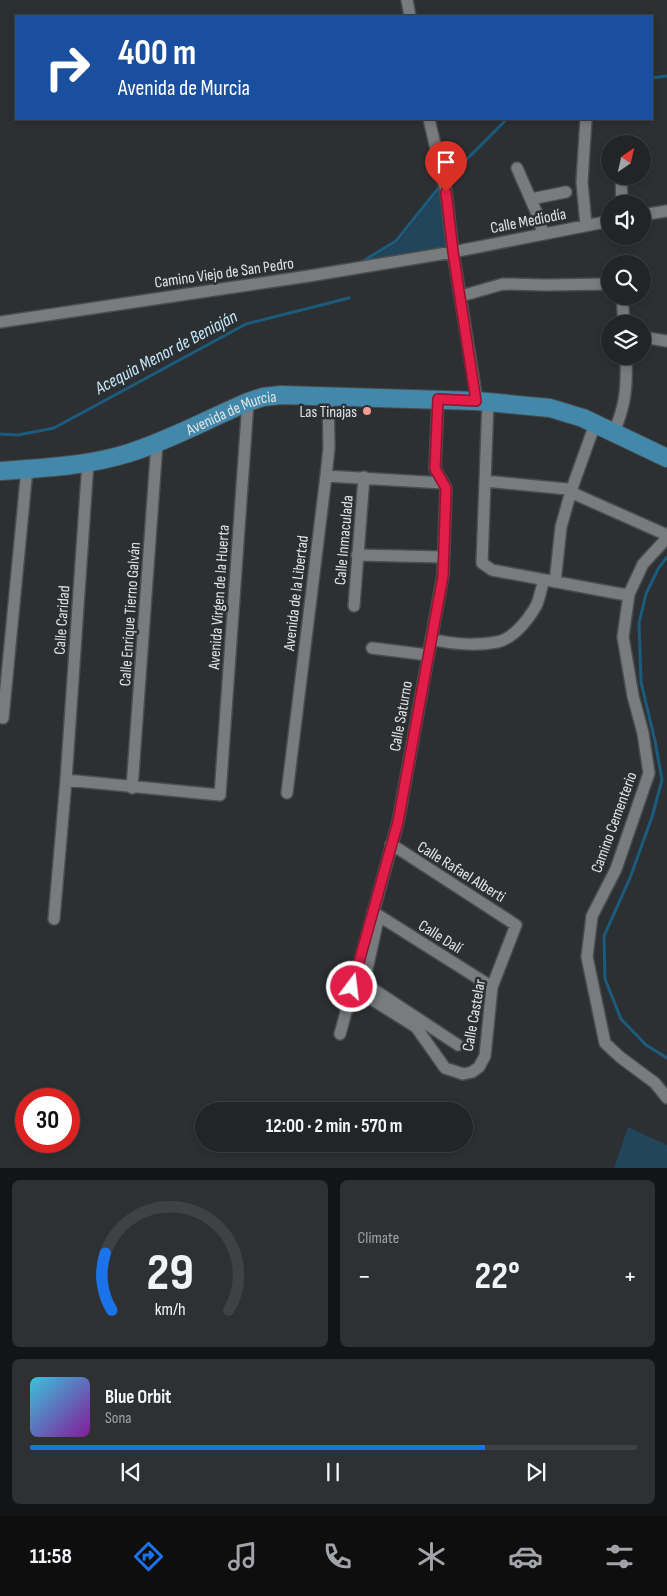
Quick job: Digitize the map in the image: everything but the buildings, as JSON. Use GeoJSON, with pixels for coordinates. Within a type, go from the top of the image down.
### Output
{"type":"FeatureCollection","features":[{"type":"Feature","properties":{"kind":"main road","name":"Avenida de Murcia"},"geometry":{"type":"LineString","coordinates":[[0,471],[88,462],[127,454],[157,443],[248,402],[263,397],[281,395],[482,401],[550,408],[575,415],[667,458]]}},
{"type":"Feature","properties":{"kind":"street"},"geometry":{"type":"LineString","coordinates":[[407,0],[410,15]]}},
{"type":"Feature","properties":{"kind":"street"},"geometry":{"type":"LineString","coordinates":[[430,120],[438,166],[446,192],[453,252],[482,401],[485,481],[482,563],[492,570],[629,594]]}},
{"type":"Feature","properties":{"kind":"street"},"geometry":{"type":"LineString","coordinates":[[586,120],[582,182],[586,225]]}},
{"type":"Feature","properties":{"kind":"street"},"geometry":{"type":"LineString","coordinates":[[517,168],[538,216],[543,234]]}},
{"type":"Feature","properties":{"kind":"street"},"geometry":{"type":"LineString","coordinates":[[531,199],[566,192]]}},
{"type":"Feature","properties":{"kind":"street"},"geometry":{"type":"LineString","coordinates":[[651,214],[667,211]]}},
{"type":"Feature","properties":{"kind":"street","name":"Calle Mediodía"},"geometry":{"type":"LineString","coordinates":[[453,252],[601,222]]}},
{"type":"Feature","properties":{"kind":"street","name":"Camino Viejo de San Pedro"},"geometry":{"type":"LineString","coordinates":[[0,322],[309,276],[453,252]]}},
{"type":"Feature","properties":{"kind":"street"},"geometry":{"type":"LineString","coordinates":[[461,296],[503,284],[545,286],[601,284]]}},
{"type":"Feature","properties":{"kind":"street"},"geometry":{"type":"LineString","coordinates":[[651,338],[667,341]]}},
{"type":"Feature","properties":{"kind":"street"},"geometry":{"type":"LineString","coordinates":[[614,432],[623,411],[626,365]]}},
{"type":"Feature","properties":{"kind":"street","name":"Avenida de la Libertad"},"geometry":{"type":"LineString","coordinates":[[287,793],[329,448],[328,396]]}},
{"type":"Feature","properties":{"kind":"street","name":"Calle Saturno"},"geometry":{"type":"LineString","coordinates":[[340,1034],[352,987],[376,914],[391,844],[398,822],[443,576],[446,488],[435,469],[438,399]]}},
{"type":"Feature","properties":{"kind":"street","name":"Avenida Virgen de la Huerta"},"geometry":{"type":"LineString","coordinates":[[132,788],[220,795],[248,402]]}},
{"type":"Feature","properties":{"kind":"street"},"geometry":{"type":"LineString","coordinates":[[430,639],[474,644],[498,642],[515,633],[536,605],[549,581],[571,491],[596,424]]}},
{"type":"Feature","properties":{"kind":"street","name":"Calle Enrique Tierno Galván"},"geometry":{"type":"LineString","coordinates":[[132,788],[157,443]]}},
{"type":"Feature","properties":{"kind":"street","name":"Calle Caridad"},"geometry":{"type":"LineString","coordinates":[[54,919],[66,780],[88,462]]}},
{"type":"Feature","properties":{"kind":"street"},"geometry":{"type":"LineString","coordinates":[[3,718],[27,469]]}},
{"type":"Feature","properties":{"kind":"street"},"geometry":{"type":"LineString","coordinates":[[326,476],[443,483]]}},
{"type":"Feature","properties":{"kind":"street","name":"Calle Inmaculada"},"geometry":{"type":"LineString","coordinates":[[354,606],[364,477]]}},
{"type":"Feature","properties":{"kind":"street"},"geometry":{"type":"LineString","coordinates":[[485,481],[567,489],[667,537]]}},
{"type":"Feature","properties":{"kind":"street","name":"Camino Cementerio"},"geometry":{"type":"LineString","coordinates":[[667,537],[643,564],[629,594],[623,637],[633,696],[643,733],[649,773],[616,869],[592,916],[586,957],[605,1043],[620,1057],[655,1082],[667,1098]]}},
{"type":"Feature","properties":{"kind":"street"},"geometry":{"type":"LineString","coordinates":[[357,555],[443,557]]}},
{"type":"Feature","properties":{"kind":"street"},"geometry":{"type":"LineString","coordinates":[[372,648],[428,655]]}},
{"type":"Feature","properties":{"kind":"street"},"geometry":{"type":"LineString","coordinates":[[66,780],[132,788]]}},
{"type":"Feature","properties":{"kind":"street","name":"Calle Rafael Alberti"},"geometry":{"type":"LineString","coordinates":[[391,844],[516,925]]}},
{"type":"Feature","properties":{"kind":"street"},"geometry":{"type":"LineString","coordinates":[[376,914],[364,983],[458,1044]]}},
{"type":"Feature","properties":{"kind":"street","name":"Calle Dalí"},"geometry":{"type":"LineString","coordinates":[[376,914],[492,987]]}},
{"type":"Feature","properties":{"kind":"street","name":"Calle Castelar"},"geometry":{"type":"LineString","coordinates":[[352,987],[416,1027],[444,1068],[463,1074],[472,1072],[478,1067],[485,1056],[492,987],[516,925]]}},
{"type":"Feature","properties":{"kind":"street"},"geometry":{"type":"LineString","coordinates":[[655,1082],[667,1089]]}},
{"type":"Feature","properties":{"kind":"shaded area"},"geometry":{"type":"Polygon","coordinates":[[[441,188],[446,252],[359,266],[398,242],[441,188]]]}},
{"type":"Feature","properties":{"kind":"shaded area"},"geometry":{"type":"Polygon","coordinates":[[[628,1127],[667,1145],[667,1168],[614,1168],[628,1127]]]}},
{"type":"Feature","properties":{"kind":"waterway","name":"Acequia Menor de Beniaján"},"geometry":{"type":"LineString","coordinates":[[653,78],[667,76]]}},
{"type":"Feature","properties":{"kind":"waterway","name":"Acequia Menor de Beniaján"},"geometry":{"type":"LineString","coordinates":[[447,179],[506,120]]}},
{"type":"Feature","properties":{"kind":"waterway","name":"Acequia Menor de Beniaján"},"geometry":{"type":"LineString","coordinates":[[360,263],[396,241],[441,185]]}},
{"type":"Feature","properties":{"kind":"waterway","name":"Acequia Menor de Beniaján"},"geometry":{"type":"LineString","coordinates":[[0,434],[18,435],[54,428],[246,324],[349,298]]}},
{"type":"Feature","properties":{"kind":"waterway"},"geometry":{"type":"LineString","coordinates":[[667,557],[658,569],[646,594],[639,623],[641,682],[662,780],[652,817],[630,878],[604,936],[605,979],[621,1019],[646,1045],[667,1058]]}},
{"type":"Feature","properties":{"kind":"place","name":"Las Tinajas"},"geometry":{"type":"Point","coordinates":[367,411]}},
{"type":"Feature","properties":{"kind":"route"},"geometry":{"type":"LineString","coordinates":[[352,987],[398,822],[443,576],[446,488],[435,469],[438,399],[476,401],[453,252],[446,192]]}}]}
